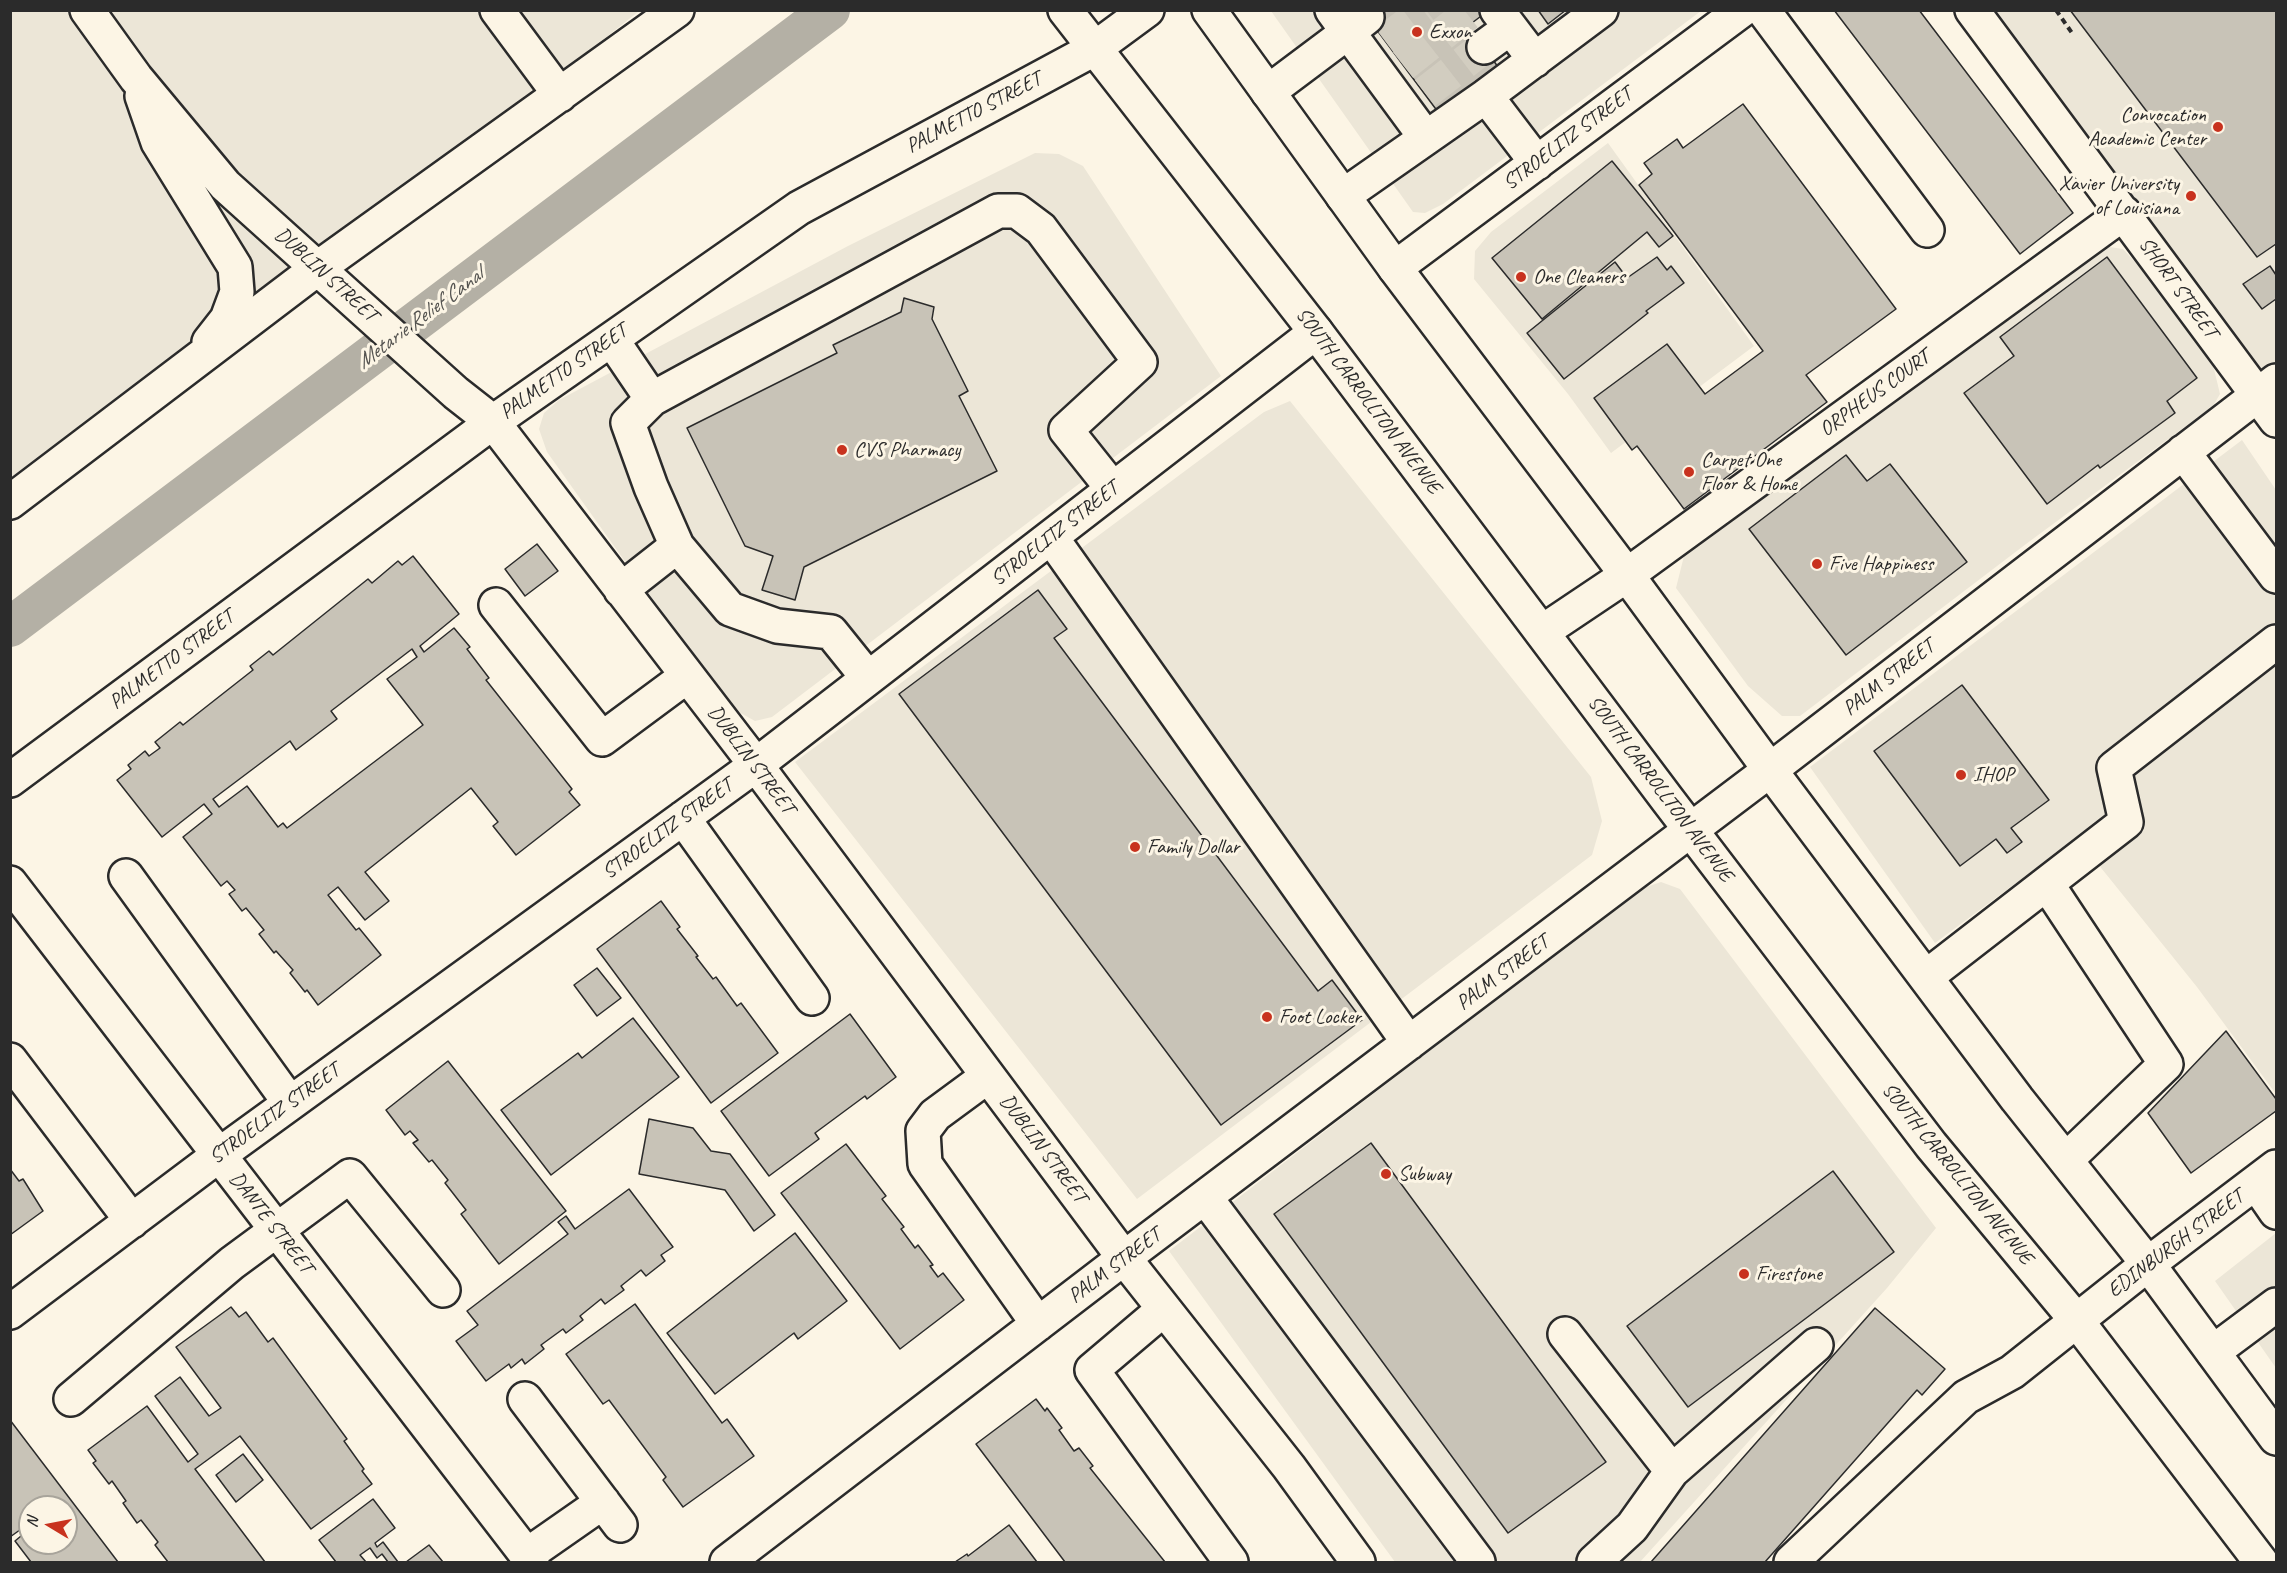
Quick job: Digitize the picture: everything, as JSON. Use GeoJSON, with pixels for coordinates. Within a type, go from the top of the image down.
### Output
{"type":"FeatureCollection","features":[{"type":"Feature","properties":{"kind":"street","name":"DUBLIN STREET"},"geometry":{"type":"LineString","coordinates":[[87,10],[136,78],[225,185],[456,393],[493,422],[756,765],[1124,1258],[1288,1467],[1358,1563]]}},
{"type":"Feature","properties":{"kind":"street"},"geometry":{"type":"LineString","coordinates":[[497,10],[560,94]]}},
{"type":"Feature","properties":{"kind":"street"},"geometry":{"type":"LineString","coordinates":[[10,502],[318,268],[677,10]]}},
{"type":"Feature","properties":{"kind":"street","name":"SOUTH CARROLLTON AVENUE"},"geometry":{"type":"LineString","coordinates":[[1065,10],[1316,332],[1931,1145],[2077,1321],[2261,1563]]}},
{"type":"Feature","properties":{"kind":"street","name":"PALMETTO STREET"},"geometry":{"type":"LineString","coordinates":[[10,780],[493,422],[799,208],[1094,49],[1147,10]]}},
{"type":"Feature","properties":{"kind":"street"},"geometry":{"type":"LineString","coordinates":[[1209,10],[1395,268],[1627,575],[1770,770],[2066,1160],[2148,1264],[2277,1438]]}},
{"type":"Feature","properties":{"kind":"street"},"geometry":{"type":"LineString","coordinates":[[1343,196],[1486,96],[1601,10]]}},
{"type":"Feature","properties":{"kind":"street"},"geometry":{"type":"LineString","coordinates":[[1763,10],[1927,230]]}},
{"type":"Feature","properties":{"kind":"street","name":"SHORT STREET"},"geometry":{"type":"LineString","coordinates":[[1972,10],[2124,213],[2270,399]]}},
{"type":"Feature","properties":{"kind":"street","name":"STROELITZ STREET"},"geometry":{"type":"LineString","coordinates":[[1395,268],[1537,163],[1728,14]]}},
{"type":"Feature","properties":{"kind":"street"},"geometry":{"type":"LineString","coordinates":[[1484,47],[1503,19],[1534,60]]}},
{"type":"Feature","properties":{"kind":"street"},"geometry":{"type":"LineString","coordinates":[[1268,92],[1369,43],[1415,101],[1426,138]]}},
{"type":"Feature","properties":{"kind":"street"},"geometry":{"type":"LineString","coordinates":[[136,78],[158,142],[235,267],[237,292],[227,319],[186,369]]}},
{"type":"Feature","properties":{"kind":"street"},"geometry":{"type":"LineString","coordinates":[[1486,96],[1537,163]]}},
{"type":"Feature","properties":{"kind":"street"},"geometry":{"type":"LineString","coordinates":[[868,678],[831,632],[777,626],[730,609],[676,546],[651,487],[628,423],[652,399],[998,211],[1017,211],[1041,229],[1140,362],[1066,430],[1113,489]]}},
{"type":"Feature","properties":{"kind":"street","name":"ORPHEUS COURT"},"geometry":{"type":"LineString","coordinates":[[1542,632],[1627,575],[2124,213]]}},
{"type":"Feature","properties":{"kind":"street","name":"STROELITZ STREET"},"geometry":{"type":"LineString","coordinates":[[10,1312],[219,1155],[756,765],[1316,332]]}},
{"type":"Feature","properties":{"kind":"street"},"geometry":{"type":"LineString","coordinates":[[612,339],[652,399]]}},
{"type":"Feature","properties":{"kind":"street","name":"PALM STREET"},"geometry":{"type":"LineString","coordinates":[[727,1563],[1124,1258],[1770,770],[2183,452],[2270,399]]}},
{"type":"Feature","properties":{"kind":"street"},"geometry":{"type":"LineString","coordinates":[[2183,452],[2277,576]]}},
{"type":"Feature","properties":{"kind":"street"},"geometry":{"type":"LineString","coordinates":[[1051,537],[1409,1043]]}},
{"type":"Feature","properties":{"kind":"street"},"geometry":{"type":"LineString","coordinates":[[621,590],[676,546]]}},
{"type":"Feature","properties":{"kind":"street"},"geometry":{"type":"LineString","coordinates":[[496,605],[602,739],[687,676]]}},
{"type":"Feature","properties":{"kind":"street"},"geometry":{"type":"LineString","coordinates":[[1926,977],[2126,822],[2114,768],[2277,642]]}},
{"type":"Feature","properties":{"kind":"street"},"geometry":{"type":"LineString","coordinates":[[683,818],[812,998]]}},
{"type":"Feature","properties":{"kind":"street"},"geometry":{"type":"LineString","coordinates":[[126,876],[290,1103]]}},
{"type":"Feature","properties":{"kind":"street","name":"DANTE STREET"},"geometry":{"type":"LineString","coordinates":[[10,883],[530,1559]]}},
{"type":"Feature","properties":{"kind":"street"},"geometry":{"type":"LineString","coordinates":[[2047,884],[2166,1064],[2066,1160]]}},
{"type":"Feature","properties":{"kind":"street"},"geometry":{"type":"LineString","coordinates":[[10,1060],[132,1221]]}},
{"type":"Feature","properties":{"kind":"street"},"geometry":{"type":"LineString","coordinates":[[988,1076],[935,1115],[923,1131],[925,1164],[1038,1324]]}},
{"type":"Feature","properties":{"kind":"street"},"geometry":{"type":"LineString","coordinates":[[2266,1175],[2277,1212]]}},
{"type":"Feature","properties":{"kind":"street","name":"EDINBURGH STREET"},"geometry":{"type":"LineString","coordinates":[[1791,1563],[1966,1397],[2012,1372],[2148,1264],[2266,1175]]}},
{"type":"Feature","properties":{"kind":"street"},"geometry":{"type":"LineString","coordinates":[[70,1399],[232,1263],[351,1176],[443,1290]]}},
{"type":"Feature","properties":{"kind":"street"},"geometry":{"type":"LineString","coordinates":[[1205,1197],[1478,1563]]}},
{"type":"Feature","properties":{"kind":"street"},"geometry":{"type":"LineString","coordinates":[[2213,1352],[2277,1305]]}},
{"type":"Feature","properties":{"kind":"street"},"geometry":{"type":"LineString","coordinates":[[1164,1309],[1092,1370],[1231,1563]]}},
{"type":"Feature","properties":{"kind":"street"},"geometry":{"type":"LineString","coordinates":[[1565,1334],[1672,1471]]}},
{"type":"Feature","properties":{"kind":"street"},"geometry":{"type":"LineString","coordinates":[[1594,1563],[1632,1527],[1672,1471],[1816,1345]]}},
{"type":"Feature","properties":{"kind":"street"},"geometry":{"type":"LineString","coordinates":[[525,1399],[611,1513],[530,1559]]}},
{"type":"Feature","properties":{"kind":"path"},"geometry":{"type":"LineString","coordinates":[[2056,10],[2073,33]]}},
{"type":"Feature","properties":{"kind":"shaded area"},"geometry":{"type":"Polygon","coordinates":[[[11,11],[639,11],[318,268],[11,502],[11,11]]]}},
{"type":"Feature","properties":{"kind":"shaded area"},"geometry":{"type":"Polygon","coordinates":[[[1271,11],[1701,11],[1443,204],[1425,213],[1413,212],[1271,11]]]}},
{"type":"Feature","properties":{"kind":"shaded area","name":"Xavier University of Louisiana"},"geometry":{"type":"Polygon","coordinates":[[[1967,11],[2276,11],[2276,381],[2257,396],[1967,11]]]}},
{"type":"Feature","properties":{"kind":"shaded area"},"geometry":{"type":"Polygon","coordinates":[[[1608,143],[1754,346],[1611,453],[1568,394],[1474,279],[1475,251],[1491,232],[1608,143]]]}},
{"type":"Feature","properties":{"kind":"shaded area"},"geometry":{"type":"Polygon","coordinates":[[[1035,153],[1059,154],[1083,166],[1221,376],[772,717],[755,721],[728,706],[547,452],[539,429],[544,413],[559,400],[848,246],[1035,153]]]}},
{"type":"Feature","properties":{"kind":"shaded area"},"geometry":{"type":"Polygon","coordinates":[[[2103,246],[2123,249],[2149,277],[2213,365],[2220,394],[2213,406],[2026,544],[1800,716],[1782,716],[1748,686],[1676,588],[1685,552],[2103,246]]]}},
{"type":"Feature","properties":{"kind":"shaded area"},"geometry":{"type":"Polygon","coordinates":[[[1290,401],[1591,777],[1602,821],[1592,855],[1137,1199],[795,762],[1264,412],[1290,401]]]}},
{"type":"Feature","properties":{"kind":"shaded area"},"geometry":{"type":"Polygon","coordinates":[[[2242,440],[2276,490],[2276,1094],[2197,987],[2077,838],[1935,943],[1810,767],[2242,440]]]}},
{"type":"Feature","properties":{"kind":"shaded area"},"geometry":{"type":"Polygon","coordinates":[[[1661,882],[1680,889],[1936,1228],[1887,1288],[1640,1562],[1395,1562],[1169,1251],[1640,889],[1661,882]]]}},
{"type":"Feature","properties":{"kind":"shaded area"},"geometry":{"type":"Polygon","coordinates":[[[2276,1233],[2276,1368],[2215,1281],[2276,1233]]]}},
{"type":"Feature","properties":{"kind":"building"},"geometry":{"type":"Polygon","coordinates":[[[1362,10],[1489,10],[1468,26],[1504,75],[1444,120],[1362,10]]]}},
{"type":"Feature","properties":{"kind":"building"},"geometry":{"type":"Polygon","coordinates":[[[1538,10],[1566,10],[1548,24],[1538,10]]]}},
{"type":"Feature","properties":{"kind":"building"},"geometry":{"type":"Polygon","coordinates":[[[1834,10],[1919,10],[2073,213],[2020,254],[1834,10]]]}},
{"type":"Feature","properties":{"kind":"building","name":"Convocation Academic Center"},"geometry":{"type":"Polygon","coordinates":[[[2070,10],[2276,10],[2276,244],[2257,257],[2070,10]]]}},
{"type":"Feature","properties":{"kind":"building"},"geometry":{"type":"Polygon","coordinates":[[[1743,104],[1896,309],[1806,375],[1827,402],[1684,509],[1637,446],[1632,450],[1594,398],[1667,344],[1705,394],[1763,351],[1639,185],[1652,174],[1644,163],[1677,139],[1683,148],[1743,104]]]}},
{"type":"Feature","properties":{"kind":"building"},"geometry":{"type":"Polygon","coordinates":[[[1612,161],[1673,236],[1659,247],[1647,232],[1542,319],[1492,258],[1612,161]]]}},
{"type":"Feature","properties":{"kind":"building"},"geometry":{"type":"Polygon","coordinates":[[[1657,257],[1667,270],[1671,266],[1684,283],[1646,311],[1648,313],[1564,379],[1527,333],[1615,262],[1627,278],[1657,257]]]}},
{"type":"Feature","properties":{"kind":"building"},"geometry":{"type":"Polygon","coordinates":[[[2107,257],[2197,378],[2167,401],[2175,413],[2100,468],[2098,465],[2047,504],[1964,393],[2014,356],[2000,337],[2107,257]]]}},
{"type":"Feature","properties":{"kind":"building"},"geometry":{"type":"Polygon","coordinates":[[[2270,266],[2276,275],[2276,299],[2262,309],[2243,284],[2270,266]]]}},
{"type":"Feature","properties":{"kind":"building","name":"CVS Pharmacy"},"geometry":{"type":"Polygon","coordinates":[[[904,298],[934,307],[932,319],[968,391],[959,396],[997,471],[804,567],[795,600],[762,590],[773,556],[745,546],[687,428],[837,353],[833,345],[901,312],[904,298]]]}},
{"type":"Feature","properties":{"kind":"building"},"geometry":{"type":"Polygon","coordinates":[[[1846,455],[1867,481],[1890,464],[1967,562],[1846,655],[1749,529],[1846,455]]]}},
{"type":"Feature","properties":{"kind":"building"},"geometry":{"type":"Polygon","coordinates":[[[537,544],[558,571],[525,596],[505,569],[537,544]]]}},
{"type":"Feature","properties":{"kind":"building"},"geometry":{"type":"Polygon","coordinates":[[[413,556],[459,614],[420,646],[424,652],[454,628],[470,647],[467,649],[489,678],[486,680],[572,789],[569,792],[580,805],[516,855],[493,826],[498,822],[471,788],[365,872],[389,901],[365,920],[338,887],[328,895],[356,930],[359,928],[381,955],[318,1005],[290,973],[293,970],[276,951],[274,953],[259,934],[264,930],[246,908],[242,911],[229,894],[235,890],[227,881],[221,886],[183,837],[212,814],[204,804],[162,837],[117,780],[131,769],[128,765],[145,751],[149,756],[160,748],[155,742],[180,722],[183,725],[253,670],[250,666],[269,651],[273,655],[368,579],[372,583],[398,561],[402,565],[413,556]],[[412,649],[331,711],[337,719],[296,750],[290,741],[213,799],[219,807],[247,786],[278,827],[283,823],[287,828],[423,725],[387,679],[417,657],[412,649]]]}},
{"type":"Feature","properties":{"kind":"building"},"geometry":{"type":"Polygon","coordinates":[[[1038,590],[1067,629],[1054,638],[1318,991],[1332,980],[1362,1020],[1221,1125],[899,694],[1038,590]]]}},
{"type":"Feature","properties":{"kind":"building","name":"IHOP"},"geometry":{"type":"Polygon","coordinates":[[[1962,685],[2049,800],[2011,828],[2022,842],[2007,853],[1996,839],[1960,866],[1874,751],[1962,685]]]}},
{"type":"Feature","properties":{"kind":"building"},"geometry":{"type":"Polygon","coordinates":[[[661,901],[680,927],[677,929],[698,956],[696,957],[713,979],[716,977],[737,1006],[741,1003],[778,1053],[711,1103],[597,949],[661,901]]]}},
{"type":"Feature","properties":{"kind":"building"},"geometry":{"type":"Polygon","coordinates":[[[597,968],[621,998],[597,1016],[574,985],[597,968]]]}},
{"type":"Feature","properties":{"kind":"building"},"geometry":{"type":"Polygon","coordinates":[[[850,1014],[896,1077],[867,1099],[865,1096],[815,1133],[819,1139],[769,1176],[721,1111],[850,1014]]]}},
{"type":"Feature","properties":{"kind":"building"},"geometry":{"type":"Polygon","coordinates":[[[633,1018],[679,1077],[551,1175],[501,1110],[578,1053],[582,1058],[633,1018]]]}},
{"type":"Feature","properties":{"kind":"building"},"geometry":{"type":"Polygon","coordinates":[[[2226,1031],[2276,1099],[2276,1111],[2191,1173],[2148,1113],[2226,1031]]]}},
{"type":"Feature","properties":{"kind":"building"},"geometry":{"type":"Polygon","coordinates":[[[448,1061],[566,1211],[499,1264],[461,1214],[466,1210],[445,1183],[448,1180],[432,1160],[429,1162],[413,1143],[418,1140],[410,1131],[405,1135],[386,1110],[448,1061]]]}},
{"type":"Feature","properties":{"kind":"building"},"geometry":{"type":"Polygon","coordinates":[[[649,1119],[693,1128],[711,1151],[730,1154],[775,1215],[754,1231],[725,1190],[639,1174],[649,1119]]]}},
{"type":"Feature","properties":{"kind":"building"},"geometry":{"type":"Polygon","coordinates":[[[1371,1143],[1606,1462],[1508,1533],[1274,1214],[1371,1143]]]}},
{"type":"Feature","properties":{"kind":"building"},"geometry":{"type":"Polygon","coordinates":[[[846,1144],[886,1196],[882,1199],[904,1227],[901,1229],[915,1248],[918,1245],[933,1265],[930,1266],[938,1277],[943,1273],[964,1300],[900,1349],[781,1193],[846,1144]]]}},
{"type":"Feature","properties":{"kind":"building"},"geometry":{"type":"Polygon","coordinates":[[[10,1169],[19,1181],[23,1179],[43,1211],[10,1235],[10,1169]]]}},
{"type":"Feature","properties":{"kind":"building"},"geometry":{"type":"Polygon","coordinates":[[[1833,1171],[1894,1252],[1688,1407],[1627,1326],[1833,1171]]]}},
{"type":"Feature","properties":{"kind":"building"},"geometry":{"type":"Polygon","coordinates":[[[629,1189],[673,1247],[661,1255],[665,1261],[646,1276],[641,1270],[621,1286],[624,1290],[605,1304],[601,1299],[580,1316],[583,1320],[566,1333],[563,1329],[541,1345],[544,1349],[525,1364],[522,1359],[511,1368],[509,1364],[486,1381],[456,1341],[478,1325],[467,1311],[568,1234],[558,1222],[566,1216],[575,1229],[629,1189]]]}},
{"type":"Feature","properties":{"kind":"building"},"geometry":{"type":"Polygon","coordinates":[[[795,1233],[847,1301],[798,1339],[794,1333],[715,1394],[667,1333],[795,1233]]]}},
{"type":"Feature","properties":{"kind":"building"},"geometry":{"type":"Polygon","coordinates":[[[635,1304],[722,1423],[727,1419],[754,1456],[683,1507],[663,1480],[666,1477],[609,1400],[603,1404],[566,1354],[635,1304]]]}},
{"type":"Feature","properties":{"kind":"building"},"geometry":{"type":"Polygon","coordinates":[[[231,1307],[239,1317],[246,1312],[268,1342],[273,1338],[347,1439],[344,1441],[372,1484],[311,1529],[240,1436],[195,1469],[265,1562],[168,1562],[155,1545],[158,1542],[141,1520],[137,1523],[123,1503],[126,1501],[112,1481],[109,1484],[93,1463],[96,1461],[88,1450],[147,1406],[188,1462],[198,1454],[155,1396],[180,1377],[209,1416],[221,1408],[176,1347],[231,1307]]]}},
{"type":"Feature","properties":{"kind":"building"},"geometry":{"type":"Polygon","coordinates":[[[1875,1308],[1945,1369],[1922,1395],[1917,1390],[1765,1562],[1651,1562],[1875,1308]]]}},
{"type":"Feature","properties":{"kind":"building"},"geometry":{"type":"Polygon","coordinates":[[[1036,1399],[1045,1411],[1047,1408],[1062,1428],[1059,1430],[1074,1451],[1079,1448],[1093,1466],[1090,1468],[1165,1562],[1065,1562],[976,1444],[1036,1399]]]}},
{"type":"Feature","properties":{"kind":"building"},"geometry":{"type":"Polygon","coordinates":[[[10,1420],[67,1495],[18,1495],[18,1531],[10,1537],[10,1420]]]}},
{"type":"Feature","properties":{"kind":"building"},"geometry":{"type":"Polygon","coordinates":[[[243,1454],[263,1480],[236,1502],[216,1475],[243,1454]]]}},
{"type":"Feature","properties":{"kind":"building"},"geometry":{"type":"Polygon","coordinates":[[[373,1499],[395,1528],[375,1543],[377,1547],[383,1542],[398,1562],[388,1562],[382,1554],[377,1558],[370,1548],[360,1555],[366,1562],[336,1562],[319,1540],[373,1499]]]}},
{"type":"Feature","properties":{"kind":"building"},"geometry":{"type":"Polygon","coordinates":[[[78,1509],[118,1562],[31,1562],[26,1555],[78,1555],[78,1509]]]}},
{"type":"Feature","properties":{"kind":"building"},"geometry":{"type":"Polygon","coordinates":[[[1009,1525],[1037,1562],[955,1562],[967,1554],[968,1556],[1009,1525]]]}},
{"type":"Feature","properties":{"kind":"building"},"geometry":{"type":"Polygon","coordinates":[[[429,1545],[443,1562],[406,1562],[429,1545]]]}},
{"type":"Feature","properties":{"kind":"waterway","name":"Metarie Relief Canal"},"geometry":{"type":"LineString","coordinates":[[10,627],[830,10]]}},
{"type":"Feature","properties":{"kind":"tunnel"},"geometry":{"type":"LineString","coordinates":[[1385,41],[1426,10]]}},
{"type":"Feature","properties":{"kind":"tunnel"},"geometry":{"type":"LineString","coordinates":[[1403,65],[1473,10]]}},
{"type":"Feature","properties":{"kind":"tunnel"},"geometry":{"type":"LineString","coordinates":[[1425,93],[1484,47]]}},
{"type":"Feature","properties":{"kind":"place","name":"Exxon"},"geometry":{"type":"Point","coordinates":[1417,32]}},
{"type":"Feature","properties":{"kind":"place","name":"Convocation Academic Center"},"geometry":{"type":"Point","coordinates":[2218,127]}},
{"type":"Feature","properties":{"kind":"place","name":"Xavier University of Louisiana"},"geometry":{"type":"Point","coordinates":[2191,196]}},
{"type":"Feature","properties":{"kind":"place","name":"One Cleaners"},"geometry":{"type":"Point","coordinates":[1521,277]}},
{"type":"Feature","properties":{"kind":"place","name":"CVS Pharmacy"},"geometry":{"type":"Point","coordinates":[842,450]}},
{"type":"Feature","properties":{"kind":"place","name":"Carpet One Floor & Home"},"geometry":{"type":"Point","coordinates":[1689,472]}},
{"type":"Feature","properties":{"kind":"place","name":"Five Happiness"},"geometry":{"type":"Point","coordinates":[1817,564]}},
{"type":"Feature","properties":{"kind":"place","name":"IHOP"},"geometry":{"type":"Point","coordinates":[1961,775]}},
{"type":"Feature","properties":{"kind":"place","name":"Family Dollar"},"geometry":{"type":"Point","coordinates":[1135,847]}},
{"type":"Feature","properties":{"kind":"place","name":"Foot Locker"},"geometry":{"type":"Point","coordinates":[1267,1017]}},
{"type":"Feature","properties":{"kind":"place","name":"Subway"},"geometry":{"type":"Point","coordinates":[1386,1174]}},
{"type":"Feature","properties":{"kind":"place","name":"Firestone"},"geometry":{"type":"Point","coordinates":[1744,1274]}}]}
